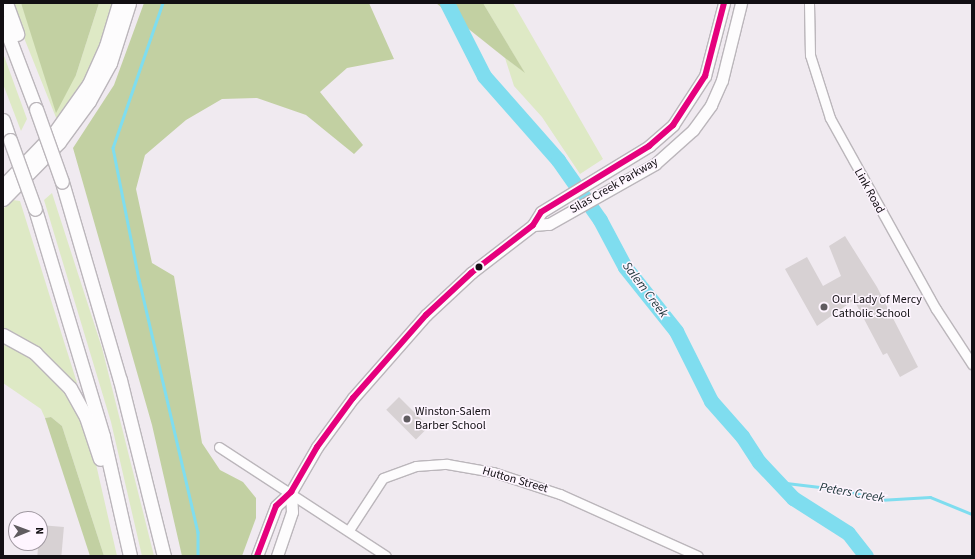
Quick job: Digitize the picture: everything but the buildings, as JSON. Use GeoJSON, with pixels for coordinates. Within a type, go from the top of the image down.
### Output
{"type":"FeatureCollection","features":[{"type":"Feature","properties":{"kind":"highway"},"geometry":{"type":"LineString","coordinates":[[6,3],[20,42],[20,65]]}},
{"type":"Feature","properties":{"kind":"highway"},"geometry":{"type":"LineString","coordinates":[[3,186],[55,132],[88,84],[106,46],[119,3]]}},
{"type":"Feature","properties":{"kind":"highway"},"geometry":{"type":"LineString","coordinates":[[3,199],[59,142],[89,101],[110,64],[129,3]]}},
{"type":"Feature","properties":{"kind":"highway"},"geometry":{"type":"LineString","coordinates":[[3,22],[62,182],[120,380],[164,556]]}},
{"type":"Feature","properties":{"kind":"highway"},"geometry":{"type":"LineString","coordinates":[[3,120],[35,209],[103,436],[130,556]]}},
{"type":"Feature","properties":{"kind":"highway"},"geometry":{"type":"LineString","coordinates":[[3,335],[35,353],[70,388],[93,434],[113,513],[125,529]]}},
{"type":"Feature","properties":{"kind":"main road","name":"Silas Creek Parkway"},"geometry":{"type":"LineString","coordinates":[[257,556],[276,506],[291,492],[328,431],[405,338],[459,284],[533,225],[541,212],[562,196],[662,136],[685,110],[710,61],[724,3]]}},
{"type":"Feature","properties":{"kind":"main road","name":"Silas Creek Parkway"},"geometry":{"type":"LineString","coordinates":[[533,225],[549,224],[611,187],[655,164],[693,130],[711,105],[734,42],[741,3]]}},
{"type":"Feature","properties":{"kind":"main road"},"geometry":{"type":"LineString","coordinates":[[277,556],[292,512],[291,492]]}},
{"type":"Feature","properties":{"kind":"street","name":"Link Road"},"geometry":{"type":"LineString","coordinates":[[809,3],[810,55],[830,118],[936,309],[972,364]]}},
{"type":"Feature","properties":{"kind":"street"},"geometry":{"type":"LineString","coordinates":[[219,447],[291,492],[386,556]]}},
{"type":"Feature","properties":{"kind":"street","name":"Hutton Street"},"geometry":{"type":"LineString","coordinates":[[349,530],[383,478],[416,466],[447,464],[493,472],[560,494],[698,556]]}},
{"type":"Feature","properties":{"kind":"green space"},"geometry":{"type":"Polygon","coordinates":[[[10,3],[21,3],[37,46],[76,75],[99,3],[114,3],[90,72],[57,120],[10,3]]]}},
{"type":"Feature","properties":{"kind":"green space"},"geometry":{"type":"Polygon","coordinates":[[[21,3],[99,3],[76,75],[56,113],[21,3]]]}},
{"type":"Feature","properties":{"kind":"green space"},"geometry":{"type":"Polygon","coordinates":[[[144,3],[369,3],[394,59],[347,68],[320,92],[363,145],[354,154],[306,115],[257,98],[222,99],[186,120],[145,155],[136,189],[152,263],[174,276],[202,443],[220,470],[243,482],[256,498],[256,518],[242,556],[182,556],[152,425],[73,148],[114,85],[144,3]]]}},
{"type":"Feature","properties":{"kind":"green space"},"geometry":{"type":"Polygon","coordinates":[[[436,3],[483,3],[525,73],[505,58],[436,3]]]}},
{"type":"Feature","properties":{"kind":"green space"},"geometry":{"type":"Polygon","coordinates":[[[483,3],[513,3],[603,159],[580,174],[542,117],[514,86],[505,58],[524,72],[483,3]]]}},
{"type":"Feature","properties":{"kind":"green space"},"geometry":{"type":"Polygon","coordinates":[[[3,53],[27,119],[21,131],[3,84],[3,53]]]}},
{"type":"Feature","properties":{"kind":"green space"},"geometry":{"type":"Polygon","coordinates":[[[52,193],[102,348],[154,556],[142,556],[111,422],[44,200],[52,193]]]}},
{"type":"Feature","properties":{"kind":"green space"},"geometry":{"type":"Polygon","coordinates":[[[13,200],[20,201],[77,383],[71,384],[3,332],[3,209],[13,200]]]}},
{"type":"Feature","properties":{"kind":"green space"},"geometry":{"type":"Polygon","coordinates":[[[3,342],[28,355],[72,401],[93,451],[117,556],[104,556],[62,426],[51,417],[45,418],[41,409],[3,383],[3,342]]]}},
{"type":"Feature","properties":{"kind":"green space"},"geometry":{"type":"Polygon","coordinates":[[[51,417],[62,426],[104,556],[90,556],[45,418],[51,417]]]}},
{"type":"Feature","properties":{"kind":"waterway"},"geometry":{"type":"LineString","coordinates":[[163,3],[113,148],[139,279],[198,532],[198,556]]}},
{"type":"Feature","properties":{"kind":"waterway","name":"Salem Creek"},"geometry":{"type":"LineString","coordinates":[[447,3],[484,76],[558,160],[600,220],[625,267],[676,331],[711,401],[742,436],[759,462],[793,498],[848,533],[866,556]]}},
{"type":"Feature","properties":{"kind":"waterway","name":"Peters Creek"},"geometry":{"type":"LineString","coordinates":[[778,482],[845,490],[879,500],[930,497],[972,514]]}},
{"type":"Feature","properties":{"kind":"transit line"},"geometry":{"type":"LineString","coordinates":[[257,556],[276,506],[291,492],[317,447],[353,398],[426,315],[471,273],[533,225],[541,212],[649,146],[673,125],[705,76],[724,3]]}},
{"type":"Feature","properties":{"kind":"place","name":"Our Lady of Mercy Catholic School"},"geometry":{"type":"Point","coordinates":[824,307]}},
{"type":"Feature","properties":{"kind":"place","name":"Winston-Salem Barber School"},"geometry":{"type":"Point","coordinates":[407,419]}}]}
